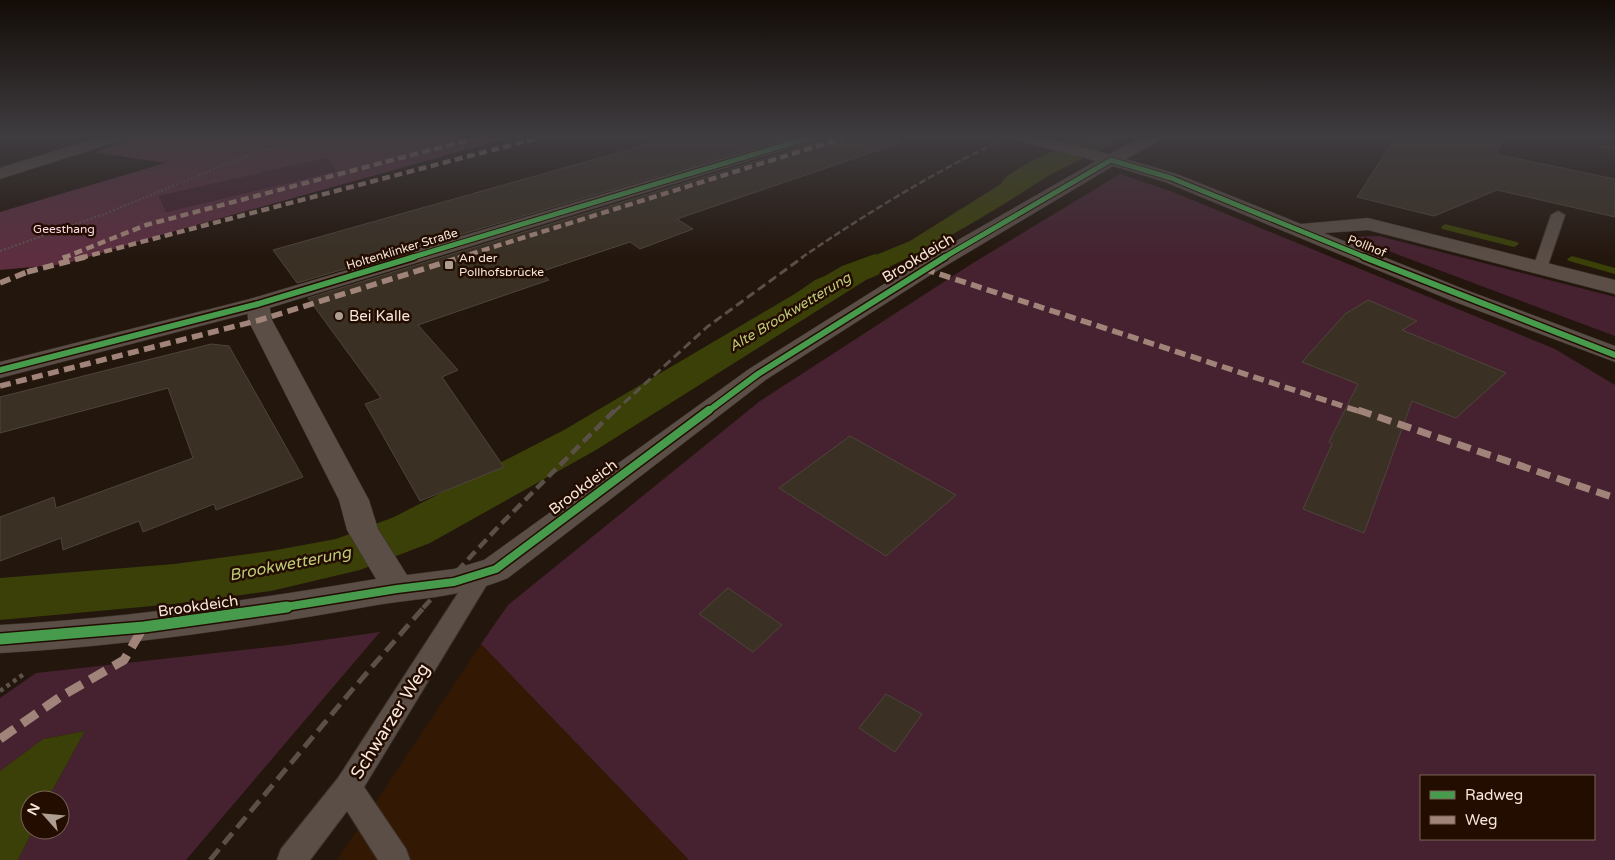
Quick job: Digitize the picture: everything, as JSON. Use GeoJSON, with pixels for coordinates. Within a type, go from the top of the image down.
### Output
{"type":"FeatureCollection","features":[{"type":"Feature","properties":{"kind":"street","name":"Holtenklinker Straße"},"geometry":{"type":"LineString","coordinates":[[0,370],[258,304],[675,178]]}},
{"type":"Feature","properties":{"kind":"street","name":"Brookdeich"},"geometry":{"type":"LineString","coordinates":[[0,639],[58,637],[143,628],[298,606],[398,588],[445,585],[481,576],[504,563],[758,374],[924,269],[1080,178]]}},
{"type":"Feature","properties":{"kind":"street","name":"Pollhof"},"geometry":{"type":"LineString","coordinates":[[1171,178],[1458,295],[1615,355]]}},
{"type":"Feature","properties":{"kind":"street","name":"Pollhof"},"geometry":{"type":"LineString","coordinates":[[1298,229],[1368,224],[1615,287]]}},
{"type":"Feature","properties":{"kind":"street"},"geometry":{"type":"LineString","coordinates":[[258,304],[260,320],[354,500],[370,542],[398,588]]}},
{"type":"Feature","properties":{"kind":"lane"},"geometry":{"type":"LineString","coordinates":[[1540,268],[1558,215]]}},
{"type":"Feature","properties":{"kind":"lane","name":"Schwarzer Weg"},"geometry":{"type":"LineString","coordinates":[[292,860],[348,787],[481,576]]}},
{"type":"Feature","properties":{"kind":"lane"},"geometry":{"type":"LineString","coordinates":[[348,787],[395,860]]}},
{"type":"Feature","properties":{"kind":"path"},"geometry":{"type":"LineString","coordinates":[[0,251],[107,213],[192,178]]}},
{"type":"Feature","properties":{"kind":"shaded area"},"geometry":{"type":"Polygon","coordinates":[[[238,178],[308,178],[166,212],[159,196],[238,178]]]}},
{"type":"Feature","properties":{"kind":"shaded area"},"geometry":{"type":"Polygon","coordinates":[[[1010,178],[1045,178],[963,228],[905,259],[844,286],[775,308],[815,280],[910,241],[1010,178]]]}},
{"type":"Feature","properties":{"kind":"shaded area"},"geometry":{"type":"Polygon","coordinates":[[[1113,178],[1132,178],[1173,192],[1555,349],[1615,385],[1615,860],[689,860],[481,644],[508,605],[760,401],[973,263],[1113,178]]]}},
{"type":"Feature","properties":{"kind":"shaded area"},"geometry":{"type":"Polygon","coordinates":[[[1379,236],[1615,297],[1615,336],[1351,237],[1379,236]]]}},
{"type":"Feature","properties":{"kind":"shaded area"},"geometry":{"type":"Polygon","coordinates":[[[380,632],[186,860],[18,860],[28,840],[70,840],[70,790],[53,790],[85,731],[43,739],[0,771],[0,698],[36,673],[288,645],[380,632]]]}},
{"type":"Feature","properties":{"kind":"shaded area"},"geometry":{"type":"Polygon","coordinates":[[[481,644],[689,860],[337,860],[481,644]]]}},
{"type":"Feature","properties":{"kind":"shaded area"},"geometry":{"type":"Polygon","coordinates":[[[85,731],[53,790],[20,790],[20,840],[28,840],[18,860],[0,860],[0,771],[43,739],[85,731]]]}},
{"type":"Feature","properties":{"kind":"green space","name":"Geesthang"},"geometry":{"type":"Polygon","coordinates":[[[114,178],[238,178],[159,196],[166,212],[307,178],[364,178],[157,236],[65,264],[0,270],[0,212],[114,178]]]}},
{"type":"Feature","properties":{"kind":"building"},"geometry":{"type":"Polygon","coordinates":[[[528,178],[651,178],[297,283],[273,250],[528,178]]]}},
{"type":"Feature","properties":{"kind":"building"},"geometry":{"type":"Polygon","coordinates":[[[700,178],[796,178],[677,219],[693,229],[640,249],[630,242],[540,272],[549,280],[418,325],[458,370],[442,377],[504,467],[420,501],[365,404],[381,398],[308,298],[700,178]]]}},
{"type":"Feature","properties":{"kind":"building"},"geometry":{"type":"Polygon","coordinates":[[[1369,178],[1611,178],[1615,179],[1615,217],[1497,190],[1434,216],[1357,197],[1369,178]]]}},
{"type":"Feature","properties":{"kind":"building"},"geometry":{"type":"Polygon","coordinates":[[[1368,300],[1417,321],[1402,330],[1506,373],[1456,418],[1412,401],[1364,533],[1303,509],[1332,444],[1329,442],[1358,384],[1302,362],[1345,314],[1368,300]]]}},
{"type":"Feature","properties":{"kind":"building"},"geometry":{"type":"Polygon","coordinates":[[[211,344],[229,346],[303,477],[216,510],[214,504],[143,532],[139,521],[63,550],[61,538],[0,561],[0,517],[54,497],[56,508],[193,458],[168,388],[0,433],[0,397],[211,344]]]}},
{"type":"Feature","properties":{"kind":"building"},"geometry":{"type":"Polygon","coordinates":[[[850,436],[956,495],[886,556],[779,488],[850,436]]]}},
{"type":"Feature","properties":{"kind":"building"},"geometry":{"type":"Polygon","coordinates":[[[728,588],[782,625],[753,652],[699,614],[728,588]]]}},
{"type":"Feature","properties":{"kind":"building"},"geometry":{"type":"Polygon","coordinates":[[[886,694],[922,714],[895,752],[859,728],[886,694]]]}},
{"type":"Feature","properties":{"kind":"waterway","name":"Alte Brookwetterung"},"geometry":{"type":"LineString","coordinates":[[1015,183],[1023,178]]}},
{"type":"Feature","properties":{"kind":"waterway"},"geometry":{"type":"LineString","coordinates":[[1445,227],[1514,244]]}},
{"type":"Feature","properties":{"kind":"waterway"},"geometry":{"type":"LineString","coordinates":[[1572,259],[1615,271]]}},
{"type":"Feature","properties":{"kind":"waterway","name":"Brookwetterung"},"geometry":{"type":"LineString","coordinates":[[0,599],[174,584],[271,571],[342,557],[412,530],[580,440],[854,273],[875,264]]}},
{"type":"Feature","properties":{"kind":"railway"},"geometry":{"type":"LineString","coordinates":[[801,258],[851,225],[929,178]]}},
{"type":"Feature","properties":{"kind":"railway"},"geometry":{"type":"LineString","coordinates":[[614,412],[707,327],[803,257]]}},
{"type":"Feature","properties":{"kind":"railway"},"geometry":{"type":"LineString","coordinates":[[423,608],[499,526],[615,410]]}},
{"type":"Feature","properties":{"kind":"railway"},"geometry":{"type":"LineString","coordinates":[[210,860],[424,607]]}},
{"type":"Feature","properties":{"kind":"marked path"},"geometry":{"type":"LineString","coordinates":[[63,258],[146,225],[324,178]]}},
{"type":"Feature","properties":{"kind":"marked path"},"geometry":{"type":"LineString","coordinates":[[27,272],[385,178]]}},
{"type":"Feature","properties":{"kind":"marked path"},"geometry":{"type":"LineString","coordinates":[[0,386],[260,320],[714,178]]}},
{"type":"Feature","properties":{"kind":"marked path"},"geometry":{"type":"LineString","coordinates":[[924,269],[1280,384],[1615,498]]}},
{"type":"Feature","properties":{"kind":"marked path"},"geometry":{"type":"LineString","coordinates":[[0,283],[32,270]]}},
{"type":"Feature","properties":{"kind":"marked path"},"geometry":{"type":"LineString","coordinates":[[0,739],[60,697],[124,660],[143,628]]}},
{"type":"Feature","properties":{"kind":"cycle path"},"geometry":{"type":"LineString","coordinates":[[0,370],[258,304],[675,178]]}},
{"type":"Feature","properties":{"kind":"cycle path"},"geometry":{"type":"LineString","coordinates":[[0,639],[96,632],[192,621],[454,582],[482,575],[496,569],[758,374],[924,269],[1080,178]]}},
{"type":"Feature","properties":{"kind":"cycle path"},"geometry":{"type":"LineString","coordinates":[[1171,178],[1458,295],[1615,355]]}},
{"type":"Feature","properties":{"kind":"place","name":"An der Pollhofsbrücke"},"geometry":{"type":"Point","coordinates":[449,265]}},
{"type":"Feature","properties":{"kind":"place","name":"Bei Kalle"},"geometry":{"type":"Point","coordinates":[339,316]}}]}
